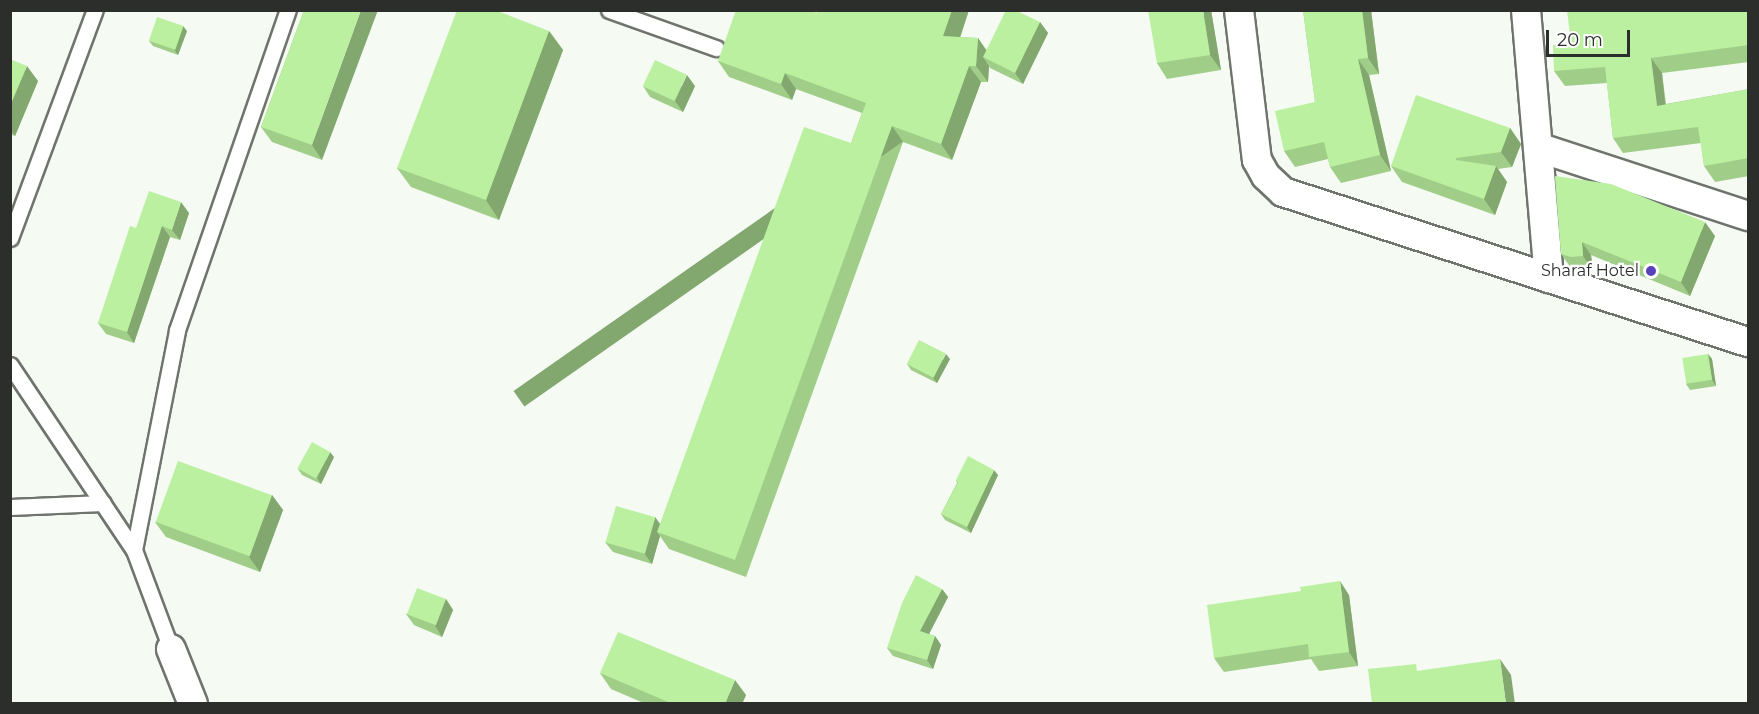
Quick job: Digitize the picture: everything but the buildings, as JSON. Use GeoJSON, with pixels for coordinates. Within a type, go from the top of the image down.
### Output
{"type":"FeatureCollection","features":[{"type":"Feature","properties":{"kind":"street"},"geometry":{"type":"LineString","coordinates":[[1239,10],[1257,160],[1266,176],[1283,192],[1749,342]]}},
{"type":"Feature","properties":{"kind":"street"},"geometry":{"type":"LineString","coordinates":[[1526,10],[1540,148],[1549,278]]}},
{"type":"Feature","properties":{"kind":"street"},"geometry":{"type":"LineString","coordinates":[[1540,148],[1749,216]]}},
{"type":"Feature","properties":{"kind":"street"},"geometry":{"type":"LineString","coordinates":[[171,649],[193,704]]}},
{"type":"Feature","properties":{"kind":"lane"},"geometry":{"type":"LineString","coordinates":[[10,238],[95,10]]}},
{"type":"Feature","properties":{"kind":"lane"},"geometry":{"type":"LineString","coordinates":[[134,549],[177,330],[288,10]]}},
{"type":"Feature","properties":{"kind":"lane"},"geometry":{"type":"LineString","coordinates":[[609,10],[716,48]]}},
{"type":"Feature","properties":{"kind":"lane"},"geometry":{"type":"LineString","coordinates":[[10,365],[134,549],[171,649]]}},
{"type":"Feature","properties":{"kind":"lane"},"geometry":{"type":"LineString","coordinates":[[10,507],[103,503]]}},
{"type":"Feature","properties":{"kind":"place","name":"Sharaf Hotel"},"geometry":{"type":"Point","coordinates":[1651,271]}}]}
